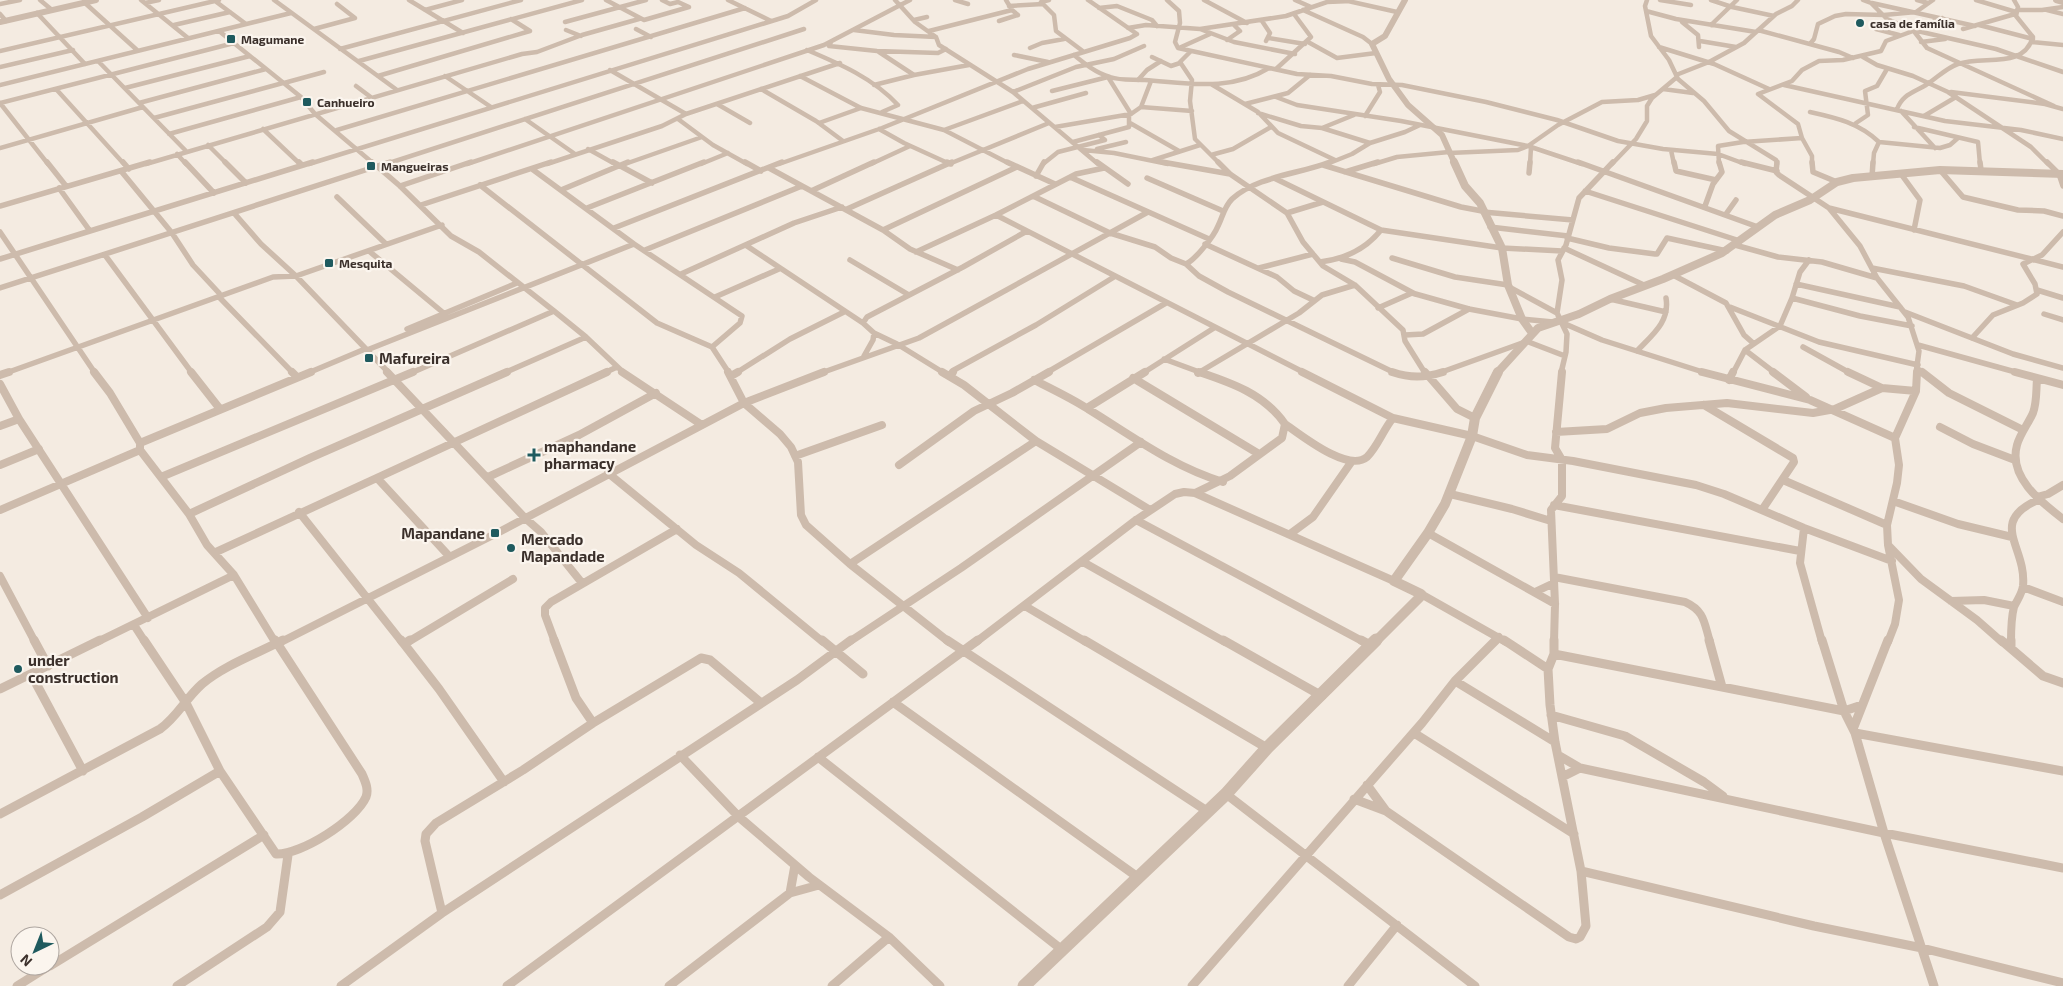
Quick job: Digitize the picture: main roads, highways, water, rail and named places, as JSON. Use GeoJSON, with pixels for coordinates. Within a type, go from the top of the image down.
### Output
{"type":"FeatureCollection","features":[{"type":"Feature","properties":{"kind":"place","name":"casa de família"},"geometry":{"type":"Point","coordinates":[1860,23]}},
{"type":"Feature","properties":{"kind":"place","name":"Magumane"},"geometry":{"type":"Point","coordinates":[231,39]}},
{"type":"Feature","properties":{"kind":"place","name":"Canhueiro"},"geometry":{"type":"Point","coordinates":[307,102]}},
{"type":"Feature","properties":{"kind":"place","name":"Mangueiras"},"geometry":{"type":"Point","coordinates":[371,166]}},
{"type":"Feature","properties":{"kind":"place","name":"Mesquita"},"geometry":{"type":"Point","coordinates":[329,263]}},
{"type":"Feature","properties":{"kind":"place","name":"Mafureira"},"geometry":{"type":"Point","coordinates":[369,358]}},
{"type":"Feature","properties":{"kind":"place","name":"maphandane pharmacy"},"geometry":{"type":"Point","coordinates":[534,455]}},
{"type":"Feature","properties":{"kind":"place","name":"Mapandane"},"geometry":{"type":"Point","coordinates":[495,533]}},
{"type":"Feature","properties":{"kind":"place","name":"Mercado Mapandade"},"geometry":{"type":"Point","coordinates":[511,548]}},
{"type":"Feature","properties":{"kind":"place","name":"under construction"},"geometry":{"type":"Point","coordinates":[18,669]}}]}
